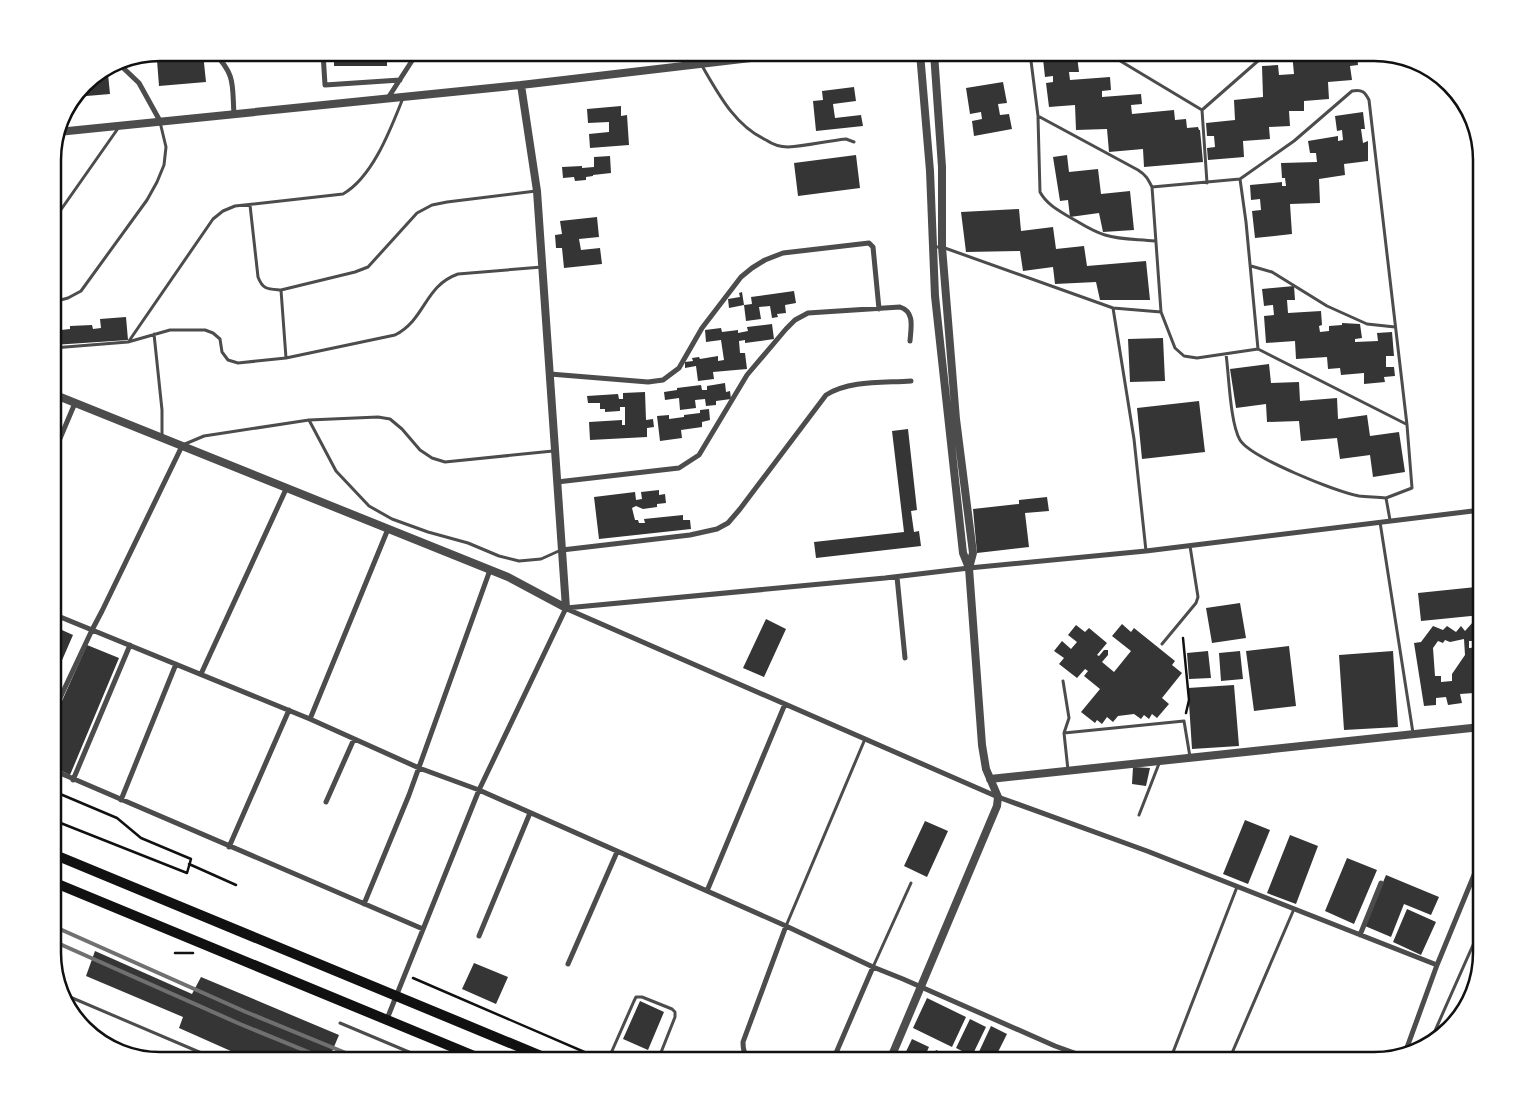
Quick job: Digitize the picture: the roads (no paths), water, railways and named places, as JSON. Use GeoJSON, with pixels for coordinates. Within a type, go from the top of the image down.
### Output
{"type":"FeatureCollection","features":[{"type":"Feature","properties":{"kind":"highway"},"geometry":{"type":"LineString","coordinates":[[61,857],[532,1052]]}},
{"type":"Feature","properties":{"kind":"highway"},"geometry":{"type":"LineString","coordinates":[[61,885],[464,1052]]}},
{"type":"Feature","properties":{"kind":"street"},"geometry":{"type":"LineString","coordinates":[[221,61],[232,77],[234,114]]}},
{"type":"Feature","properties":{"kind":"street"},"geometry":{"type":"LineString","coordinates":[[324,61],[325,85],[400,80]]}},
{"type":"Feature","properties":{"kind":"street"},"geometry":{"type":"LineString","coordinates":[[388,98],[412,61]]}},
{"type":"Feature","properties":{"kind":"street"},"geometry":{"type":"LineString","coordinates":[[66,131],[521,85],[724,61]]}},
{"type":"Feature","properties":{"kind":"street"},"geometry":{"type":"LineString","coordinates":[[893,1052],[997,806],[998,797],[990,779],[982,745],[969,568],[963,553],[935,296],[930,172],[921,61]]}},
{"type":"Feature","properties":{"kind":"street"},"geometry":{"type":"LineString","coordinates":[[935,61],[942,167],[942,247],[956,419],[973,553],[969,568]]}},
{"type":"Feature","properties":{"kind":"street"},"geometry":{"type":"LineString","coordinates":[[124,68],[139,83],[160,121]]}},
{"type":"Feature","properties":{"kind":"street"},"geometry":{"type":"LineString","coordinates":[[387,1020],[479,790],[566,608],[537,190],[521,85]]}},
{"type":"Feature","properties":{"kind":"street"},"geometry":{"type":"LineString","coordinates":[[550,374],[648,382],[663,380],[679,368],[702,328],[741,277],[765,260],[783,254],[869,243],[873,247],[879,309]]}},
{"type":"Feature","properties":{"kind":"street"},"geometry":{"type":"LineString","coordinates":[[935,296],[946,296]]}},
{"type":"Feature","properties":{"kind":"street"},"geometry":{"type":"LineString","coordinates":[[558,482],[679,468],[689,463],[698,456],[747,375],[795,320],[808,313],[900,307],[907,309],[911,315],[910,340]]}},
{"type":"Feature","properties":{"kind":"street"},"geometry":{"type":"LineString","coordinates":[[562,550],[690,535],[717,529],[728,523],[740,509],[826,395],[836,388],[850,385],[911,381]]}},
{"type":"Feature","properties":{"kind":"street"},"geometry":{"type":"LineString","coordinates":[[61,397],[508,577],[566,608],[998,797],[1147,851],[1437,965]]}},
{"type":"Feature","properties":{"kind":"street"},"geometry":{"type":"LineString","coordinates":[[61,436],[75,403]]}},
{"type":"Feature","properties":{"kind":"street"},"geometry":{"type":"LineString","coordinates":[[61,696],[182,446]]}},
{"type":"Feature","properties":{"kind":"street"},"geometry":{"type":"LineString","coordinates":[[201,674],[286,487]]}},
{"type":"Feature","properties":{"kind":"street"},"geometry":{"type":"LineString","coordinates":[[566,608],[897,577],[1146,550],[1473,511]]}},
{"type":"Feature","properties":{"kind":"street"},"geometry":{"type":"LineString","coordinates":[[310,719],[388,529]]}},
{"type":"Feature","properties":{"kind":"street"},"geometry":{"type":"LineString","coordinates":[[364,904],[419,768],[490,570]]}},
{"type":"Feature","properties":{"kind":"street"},"geometry":{"type":"LineString","coordinates":[[897,577],[905,658]]}},
{"type":"Feature","properties":{"kind":"street"},"geometry":{"type":"LineString","coordinates":[[61,617],[289,710],[419,768],[479,790],[786,926],[873,967],[1072,1052]]}},
{"type":"Feature","properties":{"kind":"street"},"geometry":{"type":"LineString","coordinates":[[74,780],[130,645]]}},
{"type":"Feature","properties":{"kind":"street"},"geometry":{"type":"LineString","coordinates":[[121,800],[176,664]]}},
{"type":"Feature","properties":{"kind":"street"},"geometry":{"type":"LineString","coordinates":[[706,891],[785,704]]}},
{"type":"Feature","properties":{"kind":"street"},"geometry":{"type":"LineString","coordinates":[[229,847],[289,710]]}},
{"type":"Feature","properties":{"kind":"street"},"geometry":{"type":"LineString","coordinates":[[990,779],[1473,728]]}},
{"type":"Feature","properties":{"kind":"street"},"geometry":{"type":"LineString","coordinates":[[326,802],[354,739]]}},
{"type":"Feature","properties":{"kind":"street"},"geometry":{"type":"LineString","coordinates":[[61,774],[423,929]]}},
{"type":"Feature","properties":{"kind":"street"},"geometry":{"type":"LineString","coordinates":[[479,936],[530,813]]}},
{"type":"Feature","properties":{"kind":"street"},"geometry":{"type":"LineString","coordinates":[[568,964],[617,852]]}},
{"type":"Feature","properties":{"kind":"street"},"geometry":{"type":"LineString","coordinates":[[1408,1045],[1437,965],[1473,882]]}},
{"type":"Feature","properties":{"kind":"street"},"geometry":{"type":"LineString","coordinates":[[1360,935],[1381,883]]}},
{"type":"Feature","properties":{"kind":"street"},"geometry":{"type":"LineString","coordinates":[[744,1052],[743,1042],[786,926]]}},
{"type":"Feature","properties":{"kind":"street"},"geometry":{"type":"LineString","coordinates":[[836,1052],[873,967]]}},
{"type":"Feature","properties":{"kind":"lane"},"geometry":{"type":"LineString","coordinates":[[1031,61],[1038,116],[1040,192],[1044,199],[1073,219],[1104,234],[1119,238],[1155,240]]}},
{"type":"Feature","properties":{"kind":"lane"},"geometry":{"type":"LineString","coordinates":[[1122,61],[1202,110]]}},
{"type":"Feature","properties":{"kind":"lane"},"geometry":{"type":"LineString","coordinates":[[1202,110],[1257,61]]}},
{"type":"Feature","properties":{"kind":"lane"},"geometry":{"type":"LineString","coordinates":[[701,64],[736,117],[746,127],[775,145],[786,147],[846,139],[854,142]]}},
{"type":"Feature","properties":{"kind":"lane"},"geometry":{"type":"LineString","coordinates":[[1152,187],[1240,180],[1294,141],[1352,90],[1366,92],[1369,100],[1407,425],[1412,488],[1386,498],[1359,496],[1296,475],[1251,449],[1241,441],[1234,426],[1226,354]]}},
{"type":"Feature","properties":{"kind":"lane"},"geometry":{"type":"LineString","coordinates":[[128,342],[213,219],[223,211],[235,206],[343,194],[351,189],[361,180],[385,140],[403,97]]}},
{"type":"Feature","properties":{"kind":"lane"},"geometry":{"type":"LineString","coordinates":[[1202,110],[1207,183]]}},
{"type":"Feature","properties":{"kind":"lane"},"geometry":{"type":"LineString","coordinates":[[1038,116],[1146,175],[1152,187],[1161,312],[1175,348],[1184,356],[1197,358],[1258,349],[1407,425]]}},
{"type":"Feature","properties":{"kind":"lane"},"geometry":{"type":"LineString","coordinates":[[61,300],[81,291],[146,200],[164,165],[166,147],[160,121]]}},
{"type":"Feature","properties":{"kind":"lane"},"geometry":{"type":"LineString","coordinates":[[61,210],[120,126]]}},
{"type":"Feature","properties":{"kind":"lane"},"geometry":{"type":"LineString","coordinates":[[1240,180],[1251,266],[1258,349]]}},
{"type":"Feature","properties":{"kind":"lane"},"geometry":{"type":"LineString","coordinates":[[250,204],[258,277],[261,285],[268,289],[280,290],[355,272],[368,267],[417,212],[432,205],[537,190]]}},
{"type":"Feature","properties":{"kind":"lane"},"geometry":{"type":"LineString","coordinates":[[933,247],[942,247],[1113,308],[1161,312]]}},
{"type":"Feature","properties":{"kind":"lane"},"geometry":{"type":"LineString","coordinates":[[1251,266],[1272,272],[1327,306],[1367,324],[1395,327]]}},
{"type":"Feature","properties":{"kind":"lane"},"geometry":{"type":"LineString","coordinates":[[61,347],[128,342],[170,330],[205,330],[214,333],[220,339],[222,352],[228,360],[238,362],[286,358],[395,335],[406,329],[414,321],[438,285],[447,278],[458,274],[542,267]]}},
{"type":"Feature","properties":{"kind":"lane"},"geometry":{"type":"LineString","coordinates":[[280,290],[286,358]]}},
{"type":"Feature","properties":{"kind":"lane"},"geometry":{"type":"LineString","coordinates":[[1113,308],[1134,439],[1146,550]]}},
{"type":"Feature","properties":{"kind":"lane"},"geometry":{"type":"LineString","coordinates":[[154,334],[162,410],[162,438]]}},
{"type":"Feature","properties":{"kind":"lane"},"geometry":{"type":"LineString","coordinates":[[182,446],[204,436],[309,420],[378,418],[390,419],[402,429],[420,450],[432,458],[445,462],[556,451]]}},
{"type":"Feature","properties":{"kind":"lane"},"geometry":{"type":"LineString","coordinates":[[309,420],[336,470],[369,506],[392,519],[428,532],[468,543],[499,556],[519,561],[541,559],[562,550]]}},
{"type":"Feature","properties":{"kind":"lane"},"geometry":{"type":"LineString","coordinates":[[1386,498],[1390,520]]}},
{"type":"Feature","properties":{"kind":"lane"},"geometry":{"type":"LineString","coordinates":[[1380,522],[1414,734]]}},
{"type":"Feature","properties":{"kind":"lane"},"geometry":{"type":"LineString","coordinates":[[1162,644],[1196,603],[1198,598],[1189,545]]}},
{"type":"Feature","properties":{"kind":"lane"},"geometry":{"type":"LineString","coordinates":[[1063,681],[1069,718],[1064,733],[1068,771]]}},
{"type":"Feature","properties":{"kind":"lane"},"geometry":{"type":"LineString","coordinates":[[1064,733],[1184,721],[1190,758]]}},
{"type":"Feature","properties":{"kind":"lane"},"geometry":{"type":"LineString","coordinates":[[786,926],[866,738]]}},
{"type":"Feature","properties":{"kind":"lane"},"geometry":{"type":"LineString","coordinates":[[1139,815],[1160,761]]}},
{"type":"Feature","properties":{"kind":"lane"},"geometry":{"type":"LineString","coordinates":[[873,967],[911,883]]}},
{"type":"Feature","properties":{"kind":"lane"},"geometry":{"type":"LineString","coordinates":[[1173,1052],[1237,887]]}},
{"type":"Feature","properties":{"kind":"lane"},"geometry":{"type":"LineString","coordinates":[[1232,1052],[1294,909]]}},
{"type":"Feature","properties":{"kind":"lane"},"geometry":{"type":"LineString","coordinates":[[1436,1030],[1473,947]]}},
{"type":"Feature","properties":{"kind":"lane"},"geometry":{"type":"LineString","coordinates":[[611,1052],[634,1000],[636,997],[642,996],[675,1012],[675,1017],[661,1052]]}},
{"type":"Feature","properties":{"kind":"lane"},"geometry":{"type":"LineString","coordinates":[[73,998],[199,1052]]}},
{"type":"Feature","properties":{"kind":"lane"},"geometry":{"type":"LineString","coordinates":[[340,1023],[409,1052]]}},
{"type":"Feature","properties":{"kind":"railway"},"geometry":{"type":"LineString","coordinates":[[61,930],[246,1012],[344,1052]]}},
{"type":"Feature","properties":{"kind":"railway"},"geometry":{"type":"LineString","coordinates":[[61,945],[240,1024],[308,1052]]}}]}
